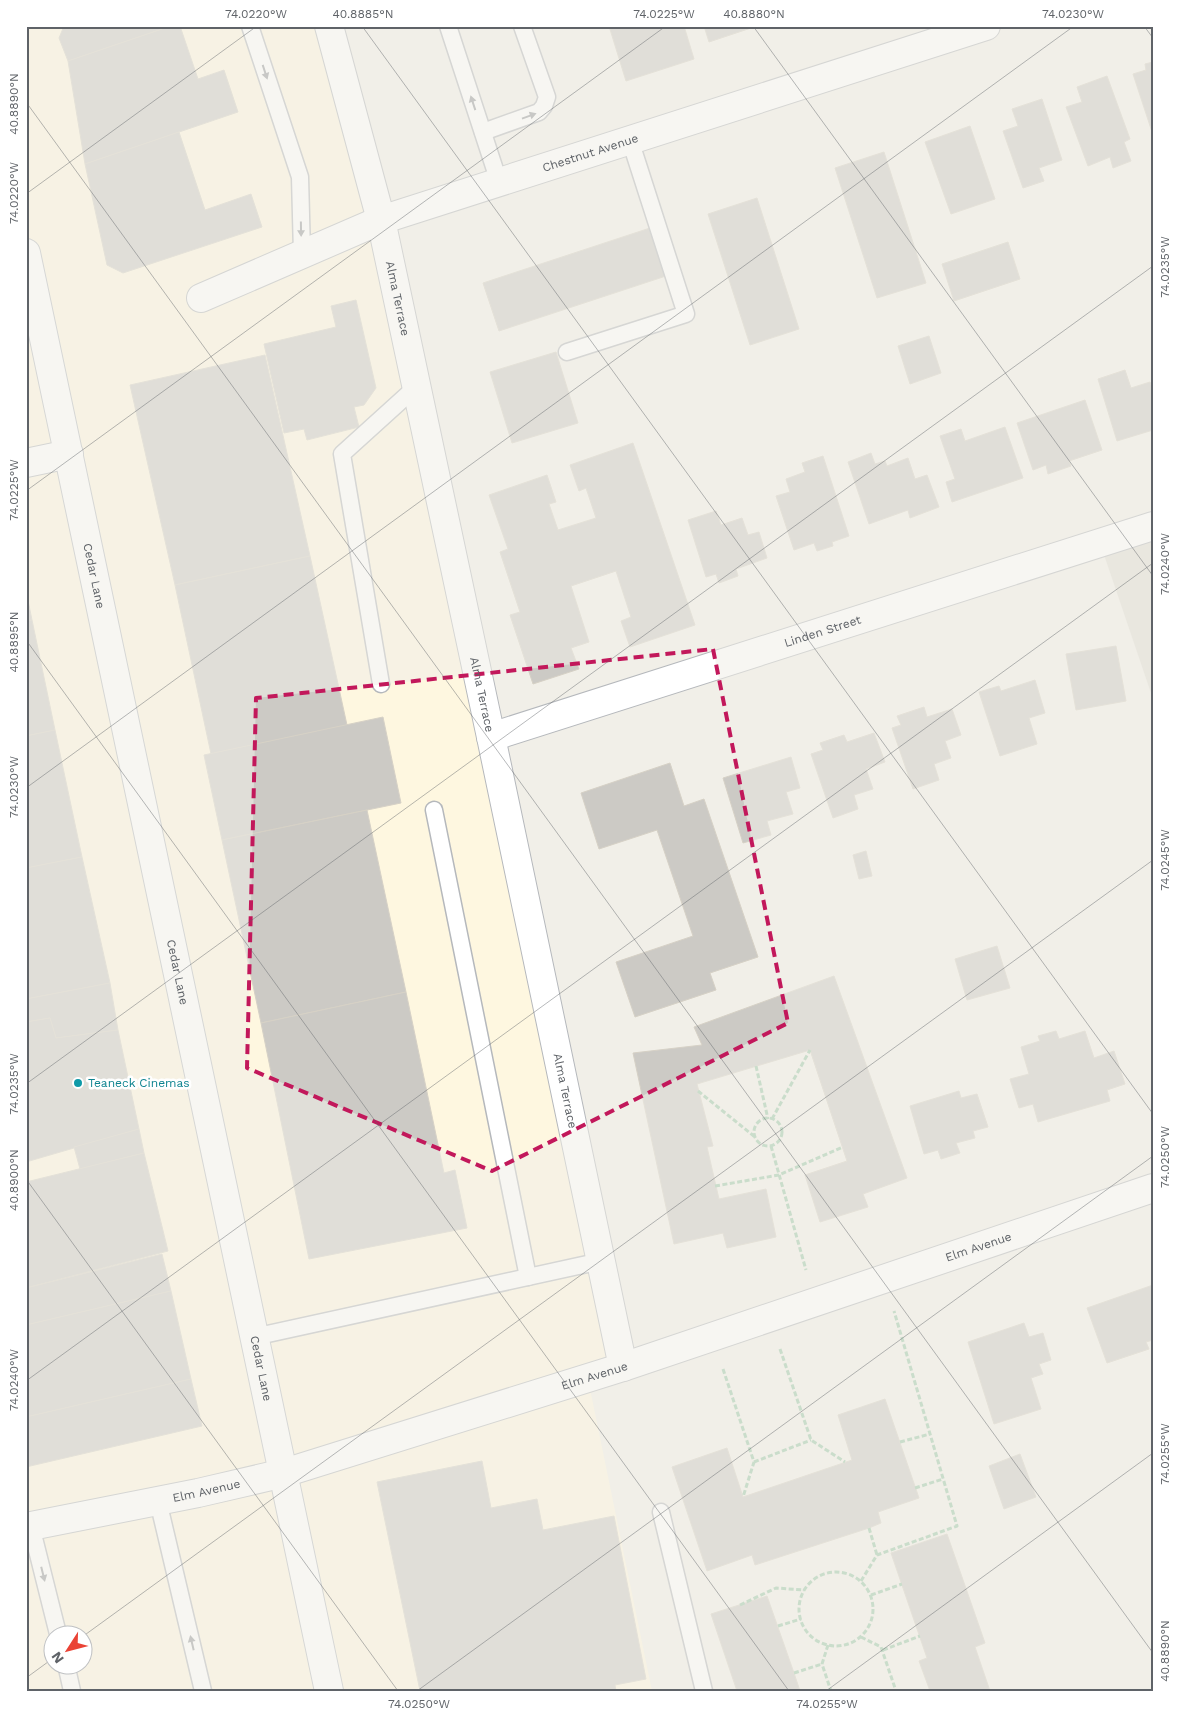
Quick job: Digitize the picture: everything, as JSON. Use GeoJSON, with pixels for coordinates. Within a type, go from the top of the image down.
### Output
{"type":"FeatureCollection","features":[{"type":"Feature","properties":{"kind":"street","name":"Alma Terrace"},"geometry":{"type":"LineString","coordinates":[[329,26],[380,220],[492,737],[623,1367]]}},
{"type":"Feature","properties":{"kind":"street","name":"Chestnut Avenue"},"geometry":{"type":"LineString","coordinates":[[201,298],[380,220],[986,26]]}},
{"type":"Feature","properties":{"kind":"street","name":"Cedar Lane"},"geometry":{"type":"LineString","coordinates":[[26,253],[329,1691]]}},
{"type":"Feature","properties":{"kind":"street"},"geometry":{"type":"LineString","coordinates":[[26,463],[69,454]]}},
{"type":"Feature","properties":{"kind":"street","name":"Linden Street"},"geometry":{"type":"LineString","coordinates":[[492,737],[1153,526]]}},
{"type":"Feature","properties":{"kind":"street","name":"Elm Avenue"},"geometry":{"type":"LineString","coordinates":[[29,1527],[284,1473],[623,1367],[1153,1188]]}},
{"type":"Feature","properties":{"kind":"lane"},"geometry":{"type":"LineString","coordinates":[[250,26],[300,177],[302,254]]}},
{"type":"Feature","properties":{"kind":"lane"},"geometry":{"type":"LineString","coordinates":[[448,26],[499,182]]}},
{"type":"Feature","properties":{"kind":"lane"},"geometry":{"type":"LineString","coordinates":[[482,132],[532,115],[539,112],[544,106],[546,97],[522,26]]}},
{"type":"Feature","properties":{"kind":"lane"},"geometry":{"type":"LineString","coordinates":[[567,352],[686,314],[630,140]]}},
{"type":"Feature","properties":{"kind":"lane"},"geometry":{"type":"LineString","coordinates":[[381,684],[342,454],[416,387]]}},
{"type":"Feature","properties":{"kind":"lane"},"geometry":{"type":"LineString","coordinates":[[434,810],[528,1277]]}},
{"type":"Feature","properties":{"kind":"lane"},"geometry":{"type":"LineString","coordinates":[[254,1337],[601,1261]]}},
{"type":"Feature","properties":{"kind":"lane"},"geometry":{"type":"LineString","coordinates":[[158,1501],[203,1691]]}},
{"type":"Feature","properties":{"kind":"lane"},"geometry":{"type":"LineString","coordinates":[[661,1512],[704,1691]]}},
{"type":"Feature","properties":{"kind":"lane"},"geometry":{"type":"LineString","coordinates":[[29,1527],[55,1624]]}},
{"type":"Feature","properties":{"kind":"lane"},"geometry":{"type":"LineString","coordinates":[[68,1674],[72,1691]]}},
{"type":"Feature","properties":{"kind":"path"},"geometry":{"type":"LineString","coordinates":[[770,1119],[810,1050]]}},
{"type":"Feature","properties":{"kind":"path"},"geometry":{"type":"LineString","coordinates":[[756,1066],[770,1119]]}},
{"type":"Feature","properties":{"kind":"path"},"geometry":{"type":"LineString","coordinates":[[698,1091],[762,1145],[771,1146],[778,1141],[782,1133],[780,1125],[770,1119],[764,1119],[756,1124],[754,1129],[755,1138]]}},
{"type":"Feature","properties":{"kind":"path"},"geometry":{"type":"LineString","coordinates":[[771,1146],[815,1302]]}},
{"type":"Feature","properties":{"kind":"path"},"geometry":{"type":"LineString","coordinates":[[715,1186],[779,1175],[843,1147]]}},
{"type":"Feature","properties":{"kind":"path"},"geometry":{"type":"LineString","coordinates":[[861,1581],[877,1555],[956,1526],[885,1278]]}},
{"type":"Feature","properties":{"kind":"path"},"geometry":{"type":"LineString","coordinates":[[770,1318],[811,1440],[845,1462]]}},
{"type":"Feature","properties":{"kind":"path"},"geometry":{"type":"LineString","coordinates":[[712,1337],[754,1462],[743,1497]]}},
{"type":"Feature","properties":{"kind":"path"},"geometry":{"type":"LineString","coordinates":[[900,1442],[930,1434]]}},
{"type":"Feature","properties":{"kind":"path"},"geometry":{"type":"LineString","coordinates":[[754,1462],[811,1440]]}},
{"type":"Feature","properties":{"kind":"path"},"geometry":{"type":"LineString","coordinates":[[915,1488],[943,1479]]}},
{"type":"Feature","properties":{"kind":"path"},"geometry":{"type":"LineString","coordinates":[[869,1528],[877,1555]]}},
{"type":"Feature","properties":{"kind":"path"},"geometry":{"type":"LineString","coordinates":[[834,1572],[845,1573],[861,1581],[871,1595],[874,1608],[872,1621],[866,1632],[857,1641],[845,1646],[820,1643],[810,1635],[801,1619],[800,1602],[804,1590],[812,1581],[822,1575],[834,1572]]}},
{"type":"Feature","properties":{"kind":"path"},"geometry":{"type":"LineString","coordinates":[[871,1595],[902,1584]]}},
{"type":"Feature","properties":{"kind":"path"},"geometry":{"type":"LineString","coordinates":[[740,1605],[776,1588],[804,1590]]}},
{"type":"Feature","properties":{"kind":"path"},"geometry":{"type":"LineString","coordinates":[[778,1626],[801,1619]]}},
{"type":"Feature","properties":{"kind":"path"},"geometry":{"type":"LineString","coordinates":[[883,1650],[920,1636]]}},
{"type":"Feature","properties":{"kind":"path"},"geometry":{"type":"LineString","coordinates":[[861,1637],[881,1647],[883,1650],[896,1691]]}},
{"type":"Feature","properties":{"kind":"path"},"geometry":{"type":"LineString","coordinates":[[828,1645],[822,1664],[831,1691]]}},
{"type":"Feature","properties":{"kind":"path"},"geometry":{"type":"LineString","coordinates":[[794,1673],[822,1664]]}},
{"type":"Feature","properties":{"kind":"highlighted area"},"geometry":{"type":"Polygon","coordinates":[[[713,649],[788,1023],[492,1171],[247,1068],[256,698],[713,649]]]}},
{"type":"Feature","properties":{"kind":"shaded area"},"geometry":{"type":"Polygon","coordinates":[[[26,26],[329,26],[623,1367],[588,1379],[652,1691],[26,1691],[26,26]]]}},
{"type":"Feature","properties":{"kind":"shaded area"},"geometry":{"type":"Polygon","coordinates":[[[1153,526],[1153,699],[1100,543],[1153,526]]]}},
{"type":"Feature","properties":{"kind":"building"},"geometry":{"type":"Polygon","coordinates":[[[64,26],[171,26],[68,61],[59,38],[64,26]]]}},
{"type":"Feature","properties":{"kind":"building"},"geometry":{"type":"Polygon","coordinates":[[[171,26],[180,26],[198,79],[224,70],[238,112],[85,164],[68,61],[171,26]]]}},
{"type":"Feature","properties":{"kind":"building"},"geometry":{"type":"Polygon","coordinates":[[[609,26],[684,26],[694,59],[626,81],[609,26]]]}},
{"type":"Feature","properties":{"kind":"building"},"geometry":{"type":"Polygon","coordinates":[[[704,26],[757,26],[709,42],[704,26]]]}},
{"type":"Feature","properties":{"kind":"building"},"geometry":{"type":"Polygon","coordinates":[[[1153,62],[1153,135],[1133,74],[1146,70],[1145,64],[1153,62]]]}},
{"type":"Feature","properties":{"kind":"building"},"geometry":{"type":"Polygon","coordinates":[[[1107,76],[1130,139],[1124,142],[1131,161],[1113,168],[1110,157],[1088,166],[1066,107],[1082,102],[1077,87],[1107,76]]]}},
{"type":"Feature","properties":{"kind":"building"},"geometry":{"type":"Polygon","coordinates":[[[1042,99],[1062,160],[1039,168],[1044,181],[1023,188],[1003,131],[1018,126],[1012,109],[1042,99]]]}},
{"type":"Feature","properties":{"kind":"building"},"geometry":{"type":"Polygon","coordinates":[[[970,126],[995,199],[951,214],[925,142],[970,126]]]}},
{"type":"Feature","properties":{"kind":"building"},"geometry":{"type":"Polygon","coordinates":[[[179,132],[205,210],[251,194],[262,227],[123,273],[107,265],[85,164],[179,132]]]}},
{"type":"Feature","properties":{"kind":"building"},"geometry":{"type":"Polygon","coordinates":[[[884,152],[926,283],[877,298],[835,168],[884,152]]]}},
{"type":"Feature","properties":{"kind":"building"},"geometry":{"type":"Polygon","coordinates":[[[757,198],[799,329],[750,345],[708,214],[757,198]]]}},
{"type":"Feature","properties":{"kind":"building"},"geometry":{"type":"Polygon","coordinates":[[[653,227],[669,275],[499,331],[483,283],[653,227]]]}},
{"type":"Feature","properties":{"kind":"building"},"geometry":{"type":"Polygon","coordinates":[[[1008,242],[1020,279],[954,301],[942,264],[1008,242]]]}},
{"type":"Feature","properties":{"kind":"building"},"geometry":{"type":"Polygon","coordinates":[[[356,300],[376,388],[364,405],[354,407],[359,427],[307,440],[304,429],[284,433],[264,344],[336,327],[331,306],[356,300]]]}},
{"type":"Feature","properties":{"kind":"building"},"geometry":{"type":"Polygon","coordinates":[[[929,336],[941,373],[910,384],[898,346],[929,336]]]}},
{"type":"Feature","properties":{"kind":"building"},"geometry":{"type":"Polygon","coordinates":[[[556,352],[578,423],[512,443],[490,372],[556,352]]]}},
{"type":"Feature","properties":{"kind":"building"},"geometry":{"type":"Polygon","coordinates":[[[265,355],[310,556],[175,585],[130,385],[265,355]]]}},
{"type":"Feature","properties":{"kind":"building"},"geometry":{"type":"Polygon","coordinates":[[[1125,370],[1131,388],[1150,382],[1153,391],[1153,430],[1117,441],[1098,379],[1125,370]]]}},
{"type":"Feature","properties":{"kind":"building"},"geometry":{"type":"Polygon","coordinates":[[[1085,400],[1102,450],[1069,461],[1071,466],[1048,474],[1046,465],[1033,470],[1017,423],[1085,400]]]}},
{"type":"Feature","properties":{"kind":"building"},"geometry":{"type":"Polygon","coordinates":[[[1005,427],[1023,478],[952,502],[946,482],[955,479],[940,436],[961,429],[965,441],[1005,427]]]}},
{"type":"Feature","properties":{"kind":"building"},"geometry":{"type":"Polygon","coordinates":[[[633,443],[695,625],[630,647],[621,621],[631,617],[616,571],[571,586],[589,642],[571,648],[579,669],[533,684],[510,615],[520,612],[500,552],[508,549],[489,495],[547,475],[556,502],[549,504],[558,530],[596,518],[586,488],[579,491],[570,465],[633,443]]]}},
{"type":"Feature","properties":{"kind":"building"},"geometry":{"type":"Polygon","coordinates":[[[871,453],[875,464],[885,461],[887,466],[908,458],[915,479],[927,475],[939,507],[910,518],[908,510],[869,524],[848,462],[871,453]]]}},
{"type":"Feature","properties":{"kind":"building"},"geometry":{"type":"Polygon","coordinates":[[[823,456],[849,536],[832,542],[833,546],[817,551],[814,543],[794,550],[776,496],[790,492],[786,479],[805,472],[802,463],[823,456]]]}},
{"type":"Feature","properties":{"kind":"building"},"geometry":{"type":"Polygon","coordinates":[[[716,511],[721,525],[742,518],[748,535],[759,532],[767,558],[736,569],[738,576],[719,583],[716,574],[706,577],[688,520],[716,511]]]}},
{"type":"Feature","properties":{"kind":"building"},"geometry":{"type":"Polygon","coordinates":[[[310,556],[347,725],[211,754],[175,585],[310,556]]]}},
{"type":"Feature","properties":{"kind":"building"},"geometry":{"type":"Polygon","coordinates":[[[26,591],[32,620],[26,621],[26,591]]]}},
{"type":"Feature","properties":{"kind":"building"},"geometry":{"type":"Polygon","coordinates":[[[32,620],[55,730],[26,736],[26,621],[32,620]]]}},
{"type":"Feature","properties":{"kind":"building"},"geometry":{"type":"Polygon","coordinates":[[[1116,646],[1126,701],[1076,710],[1066,654],[1116,646]]]}},
{"type":"Feature","properties":{"kind":"building"},"geometry":{"type":"Polygon","coordinates":[[[1035,680],[1045,713],[1029,718],[1037,744],[1000,756],[979,692],[999,686],[1001,691],[1035,680]]]}},
{"type":"Feature","properties":{"kind":"building"},"geometry":{"type":"Polygon","coordinates":[[[924,707],[927,717],[952,709],[961,735],[945,741],[951,758],[934,764],[939,780],[913,789],[892,728],[901,725],[897,716],[924,707]]]}},
{"type":"Feature","properties":{"kind":"building"},"geometry":{"type":"Polygon","coordinates":[[[383,717],[401,803],[222,840],[204,755],[383,717]]]}},
{"type":"Feature","properties":{"kind":"building"},"geometry":{"type":"Polygon","coordinates":[[[55,730],[82,857],[26,868],[26,736],[55,730]]]}},
{"type":"Feature","properties":{"kind":"building"},"geometry":{"type":"Polygon","coordinates":[[[874,733],[885,762],[866,769],[873,789],[854,795],[858,809],[833,818],[811,754],[823,750],[820,743],[844,735],[847,742],[874,733]]]}},
{"type":"Feature","properties":{"kind":"building"},"geometry":{"type":"Polygon","coordinates":[[[791,757],[800,788],[786,792],[793,814],[767,821],[771,835],[743,843],[723,778],[791,757]]]}},
{"type":"Feature","properties":{"kind":"building"},"geometry":{"type":"Polygon","coordinates":[[[670,763],[684,806],[704,799],[758,957],[710,973],[716,990],[635,1017],[616,962],[693,936],[657,830],[599,849],[581,793],[670,763]]]}},
{"type":"Feature","properties":{"kind":"building"},"geometry":{"type":"Polygon","coordinates":[[[367,810],[406,992],[261,1023],[222,840],[367,810]]]}},
{"type":"Feature","properties":{"kind":"building"},"geometry":{"type":"Polygon","coordinates":[[[866,851],[872,876],[859,879],[853,855],[866,851]]]}},
{"type":"Feature","properties":{"kind":"building"},"geometry":{"type":"Polygon","coordinates":[[[82,857],[110,983],[26,999],[26,868],[82,857]]]}},
{"type":"Feature","properties":{"kind":"building"},"geometry":{"type":"Polygon","coordinates":[[[997,946],[1010,988],[967,1000],[955,959],[997,946]]]}},
{"type":"Feature","properties":{"kind":"building"},"geometry":{"type":"Polygon","coordinates":[[[834,976],[907,1178],[863,1194],[868,1207],[820,1222],[805,1175],[847,1161],[810,1050],[697,1084],[713,1146],[707,1147],[719,1199],[766,1189],[776,1237],[727,1248],[723,1233],[674,1244],[633,1053],[702,1045],[694,1027],[834,976]]]}},
{"type":"Feature","properties":{"kind":"building"},"geometry":{"type":"Polygon","coordinates":[[[110,983],[118,1030],[56,1038],[50,1018],[26,1022],[26,999],[110,983]]]}},
{"type":"Feature","properties":{"kind":"building"},"geometry":{"type":"Polygon","coordinates":[[[406,992],[444,1173],[455,1170],[467,1228],[309,1259],[261,1023],[406,992]]]}},
{"type":"Feature","properties":{"kind":"building","name":"Teaneck Cinemas"},"geometry":{"type":"Polygon","coordinates":[[[50,1018],[56,1038],[118,1030],[139,1129],[26,1162],[26,1022],[50,1018]]]}},
{"type":"Feature","properties":{"kind":"building"},"geometry":{"type":"Polygon","coordinates":[[[1056,1031],[1059,1039],[1085,1031],[1094,1058],[1114,1051],[1125,1084],[1107,1090],[1110,1101],[1038,1122],[1033,1104],[1019,1108],[1010,1079],[1029,1074],[1021,1047],[1040,1041],[1038,1036],[1056,1031]]]}},
{"type":"Feature","properties":{"kind":"building"},"geometry":{"type":"Polygon","coordinates":[[[959,1091],[961,1098],[977,1094],[988,1127],[973,1131],[975,1138],[956,1143],[960,1153],[941,1159],[938,1150],[924,1154],[910,1106],[959,1091]]]}},
{"type":"Feature","properties":{"kind":"building"},"geometry":{"type":"Polygon","coordinates":[[[139,1129],[144,1153],[80,1169],[74,1147],[139,1129]]]}},
{"type":"Feature","properties":{"kind":"building"},"geometry":{"type":"Polygon","coordinates":[[[144,1153],[168,1251],[26,1288],[26,1182],[144,1153]]]}},
{"type":"Feature","properties":{"kind":"building"},"geometry":{"type":"Polygon","coordinates":[[[162,1254],[171,1291],[26,1325],[26,1288],[162,1254]]]}},
{"type":"Feature","properties":{"kind":"building"},"geometry":{"type":"Polygon","coordinates":[[[1153,1285],[1153,1340],[1146,1342],[1149,1349],[1107,1363],[1087,1308],[1153,1285]]]}},
{"type":"Feature","properties":{"kind":"building"},"geometry":{"type":"Polygon","coordinates":[[[171,1291],[191,1379],[26,1417],[26,1325],[171,1291]]]}},
{"type":"Feature","properties":{"kind":"building"},"geometry":{"type":"Polygon","coordinates":[[[1024,1323],[1029,1337],[1043,1333],[1051,1360],[1039,1364],[1043,1374],[1031,1378],[1041,1409],[994,1424],[968,1342],[1024,1323]]]}},
{"type":"Feature","properties":{"kind":"building"},"geometry":{"type":"Polygon","coordinates":[[[191,1379],[202,1426],[26,1467],[26,1417],[191,1379]]]}},
{"type":"Feature","properties":{"kind":"building"},"geometry":{"type":"Polygon","coordinates":[[[885,1399],[919,1498],[878,1512],[881,1523],[869,1528],[755,1565],[752,1555],[707,1571],[672,1467],[727,1448],[743,1497],[852,1460],[838,1415],[885,1399]]]}},
{"type":"Feature","properties":{"kind":"building"},"geometry":{"type":"Polygon","coordinates":[[[1020,1454],[1036,1497],[1004,1509],[989,1466],[1020,1454]]]}},
{"type":"Feature","properties":{"kind":"building"},"geometry":{"type":"Polygon","coordinates":[[[482,1461],[491,1508],[537,1499],[543,1530],[614,1516],[646,1679],[615,1685],[616,1691],[420,1691],[377,1482],[482,1461]]]}},
{"type":"Feature","properties":{"kind":"building"},"geometry":{"type":"Polygon","coordinates":[[[947,1534],[985,1643],[975,1647],[990,1691],[930,1691],[919,1661],[927,1658],[891,1553],[947,1534]]]}},
{"type":"Feature","properties":{"kind":"building"},"geometry":{"type":"Polygon","coordinates":[[[767,1596],[800,1691],[737,1691],[711,1614],[767,1596]]]}},
{"type":"Feature","properties":{"kind":"place","name":"Teaneck Cinemas"},"geometry":{"type":"Point","coordinates":[78,1083]}}]}
